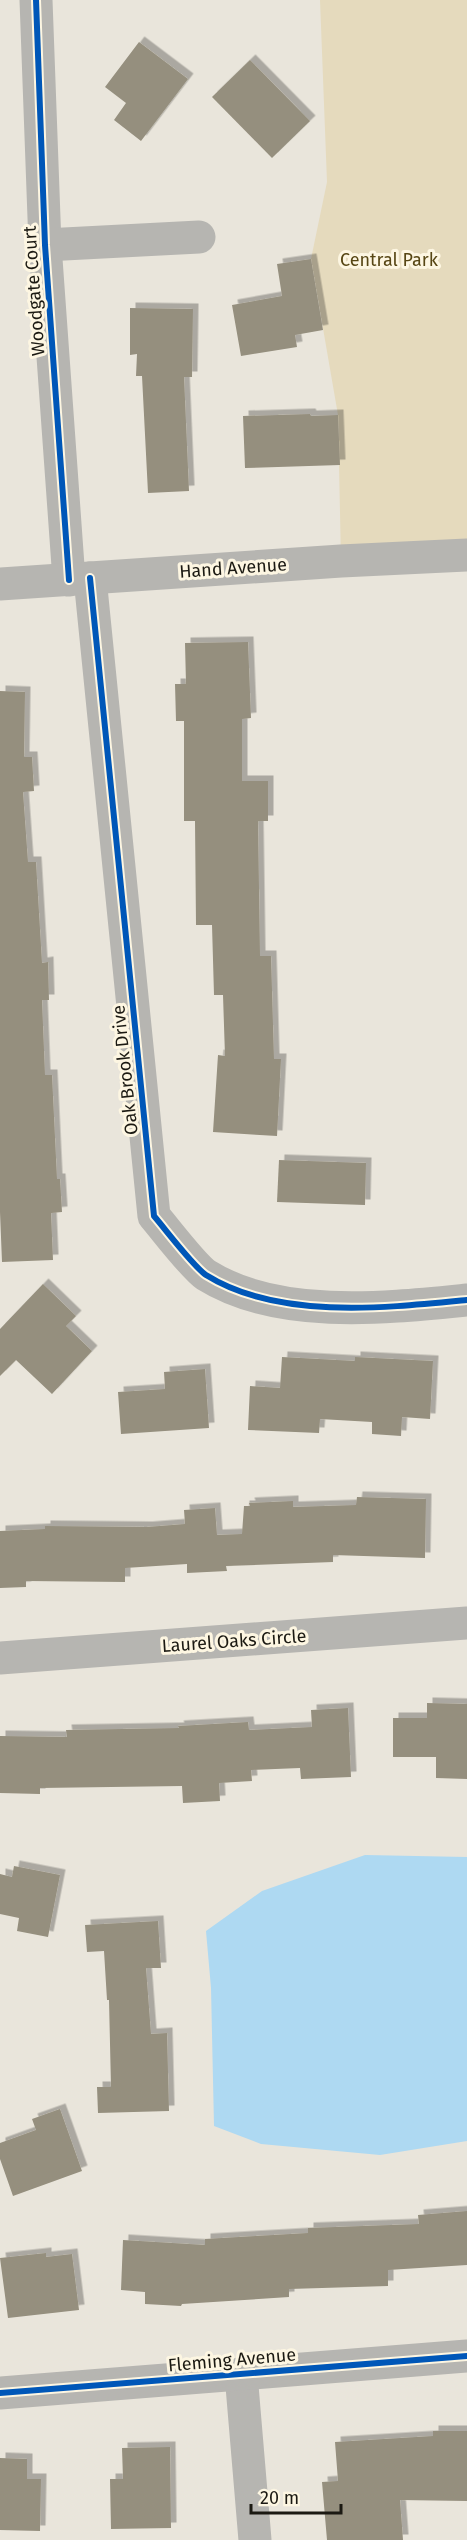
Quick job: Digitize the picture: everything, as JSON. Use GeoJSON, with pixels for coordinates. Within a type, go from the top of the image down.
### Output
{"type":"FeatureCollection","features":[{"type":"Feature","properties":{"kind":"street","name":"Woodgate Court"},"geometry":{"type":"LineString","coordinates":[[36,0],[45,245],[80,579]]}},
{"type":"Feature","properties":{"kind":"street"},"geometry":{"type":"LineString","coordinates":[[45,245],[199,237]]}},
{"type":"Feature","properties":{"kind":"street","name":"Hand Avenue"},"geometry":{"type":"LineString","coordinates":[[0,584],[341,561],[467,555]]}},
{"type":"Feature","properties":{"kind":"street","name":"Oak Brook Drive"},"geometry":{"type":"LineString","coordinates":[[80,579],[154,1216],[204,1274],[250,1296],[290,1304],[393,1307],[467,1300]]}},
{"type":"Feature","properties":{"kind":"street","name":"Laurel Oaks Circle"},"geometry":{"type":"LineString","coordinates":[[0,1658],[467,1623]]}},
{"type":"Feature","properties":{"kind":"street","name":"Fleming Avenue"},"geometry":{"type":"LineString","coordinates":[[0,2393],[467,2356]]}},
{"type":"Feature","properties":{"kind":"street"},"geometry":{"type":"LineString","coordinates":[[241,2374],[255,2540]]}},
{"type":"Feature","properties":{"kind":"green space","name":"Central Park"},"geometry":{"type":"Polygon","coordinates":[[[320,0],[467,0],[467,555],[341,561],[338,415],[311,259],[327,182],[320,0]]]}},
{"type":"Feature","properties":{"kind":"water"},"geometry":{"type":"Polygon","coordinates":[[[365,1855],[467,1857],[467,2141],[380,2155],[261,2144],[214,2126],[211,1988],[206,1931],[262,1891],[365,1855]]]}},
{"type":"Feature","properties":{"kind":"building"},"geometry":{"type":"Polygon","coordinates":[[[139,42],[188,79],[141,141],[114,120],[126,103],[105,87],[139,42]]]}},
{"type":"Feature","properties":{"kind":"building"},"geometry":{"type":"Polygon","coordinates":[[[250,60],[310,121],[272,158],[212,97],[250,60]]]}},
{"type":"Feature","properties":{"kind":"building"},"geometry":{"type":"Polygon","coordinates":[[[311,259],[323,330],[295,335],[297,347],[241,356],[232,305],[282,296],[277,264],[311,259]]]}},
{"type":"Feature","properties":{"kind":"building"},"geometry":{"type":"Polygon","coordinates":[[[130,308],[193,309],[192,377],[184,377],[189,491],[148,493],[142,376],[136,376],[137,354],[130,355],[130,308]]]}},
{"type":"Feature","properties":{"kind":"building"},"geometry":{"type":"Polygon","coordinates":[[[310,414],[311,416],[338,415],[340,465],[245,468],[243,416],[310,414]]]}},
{"type":"Feature","properties":{"kind":"building"},"geometry":{"type":"Polygon","coordinates":[[[248,642],[251,718],[242,719],[242,781],[268,781],[268,821],[258,821],[260,956],[271,956],[274,1059],[281,1059],[277,1136],[213,1132],[218,1055],[225,1056],[223,995],[214,995],[212,925],[196,925],[195,821],[184,821],[184,721],[176,721],[175,684],[186,684],[185,643],[248,642]]]}},
{"type":"Feature","properties":{"kind":"building"},"geometry":{"type":"Polygon","coordinates":[[[0,691],[25,692],[24,757],[32,757],[34,791],[23,792],[28,862],[36,862],[42,963],[48,962],[49,1000],[42,1000],[45,1075],[52,1075],[57,1179],[60,1179],[62,1212],[51,1213],[53,1260],[2,1262],[0,1212],[0,691]]]}},
{"type":"Feature","properties":{"kind":"building"},"geometry":{"type":"Polygon","coordinates":[[[279,1160],[366,1163],[365,1205],[277,1202],[279,1160]]]}},
{"type":"Feature","properties":{"kind":"building"},"geometry":{"type":"Polygon","coordinates":[[[43,1284],[76,1316],[66,1326],[92,1351],[52,1394],[16,1360],[0,1376],[0,1329],[43,1284]]]}},
{"type":"Feature","properties":{"kind":"building"},"geometry":{"type":"Polygon","coordinates":[[[282,1357],[355,1361],[355,1357],[433,1361],[430,1419],[402,1417],[401,1436],[372,1434],[372,1422],[320,1419],[319,1433],[248,1430],[250,1386],[280,1388],[282,1357]]]}},
{"type":"Feature","properties":{"kind":"building"},"geometry":{"type":"Polygon","coordinates":[[[205,1369],[209,1428],[121,1434],[118,1392],[165,1389],[164,1372],[205,1369]]]}},
{"type":"Feature","properties":{"kind":"building"},"geometry":{"type":"Polygon","coordinates":[[[357,1497],[426,1499],[425,1558],[333,1555],[333,1562],[226,1566],[227,1571],[187,1573],[187,1564],[125,1568],[125,1582],[26,1581],[26,1587],[0,1588],[0,1531],[45,1529],[45,1526],[147,1527],[185,1524],[184,1510],[215,1508],[217,1535],[242,1534],[244,1506],[250,1506],[249,1503],[293,1501],[293,1507],[356,1505],[357,1497]]]}},
{"type":"Feature","properties":{"kind":"building"},"geometry":{"type":"Polygon","coordinates":[[[427,1703],[467,1704],[467,1779],[436,1778],[436,1757],[393,1757],[393,1718],[427,1718],[427,1703]]]}},
{"type":"Feature","properties":{"kind":"building"},"geometry":{"type":"Polygon","coordinates":[[[348,1708],[351,1777],[301,1779],[300,1768],[251,1770],[252,1781],[219,1783],[220,1801],[183,1803],[182,1786],[40,1788],[40,1794],[0,1793],[0,1736],[67,1737],[66,1730],[179,1728],[178,1726],[248,1722],[249,1730],[312,1727],[311,1710],[348,1708]]]}},
{"type":"Feature","properties":{"kind":"building"},"geometry":{"type":"Polygon","coordinates":[[[14,1866],[60,1875],[48,1937],[17,1931],[19,1918],[0,1914],[0,1874],[12,1877],[14,1866]]]}},
{"type":"Feature","properties":{"kind":"building"},"geometry":{"type":"Polygon","coordinates":[[[158,1921],[161,1968],[146,1968],[151,2034],[167,2033],[169,2111],[98,2113],[97,2087],[111,2087],[109,2000],[107,2000],[104,1951],[87,1952],[85,1925],[158,1921]]]}},
{"type":"Feature","properties":{"kind":"building"},"geometry":{"type":"Polygon","coordinates":[[[60,2109],[82,2171],[13,2196],[0,2159],[0,2143],[36,2130],[32,2119],[60,2109]]]}},
{"type":"Feature","properties":{"kind":"building"},"geometry":{"type":"Polygon","coordinates":[[[467,2211],[467,2265],[388,2270],[388,2286],[289,2289],[289,2297],[182,2304],[181,2306],[145,2304],[145,2292],[121,2290],[123,2240],[205,2245],[205,2239],[308,2233],[308,2228],[419,2224],[418,2215],[467,2211]]]}},
{"type":"Feature","properties":{"kind":"building"},"geometry":{"type":"Polygon","coordinates":[[[46,2253],[46,2257],[72,2254],[79,2310],[8,2318],[0,2258],[46,2253]]]}},
{"type":"Feature","properties":{"kind":"building"},"geometry":{"type":"Polygon","coordinates":[[[433,2431],[467,2431],[467,2501],[400,2500],[403,2540],[327,2540],[322,2482],[338,2481],[335,2442],[433,2436],[433,2431]]]}},
{"type":"Feature","properties":{"kind":"building"},"geometry":{"type":"Polygon","coordinates":[[[170,2447],[171,2528],[111,2529],[110,2479],[123,2479],[122,2448],[170,2447]]]}},
{"type":"Feature","properties":{"kind":"building"},"geometry":{"type":"Polygon","coordinates":[[[0,2458],[27,2459],[27,2479],[41,2479],[40,2531],[0,2530],[0,2458]]]}},
{"type":"Feature","properties":{"kind":"cycle path"},"geometry":{"type":"LineString","coordinates":[[36,0],[45,245],[69,580]]}},
{"type":"Feature","properties":{"kind":"cycle path"},"geometry":{"type":"LineString","coordinates":[[90,578],[154,1216],[206,1275],[235,1289],[266,1299],[299,1305],[333,1307],[402,1306],[467,1300]]}},
{"type":"Feature","properties":{"kind":"cycle path"},"geometry":{"type":"LineString","coordinates":[[0,2393],[467,2356]]}}]}
